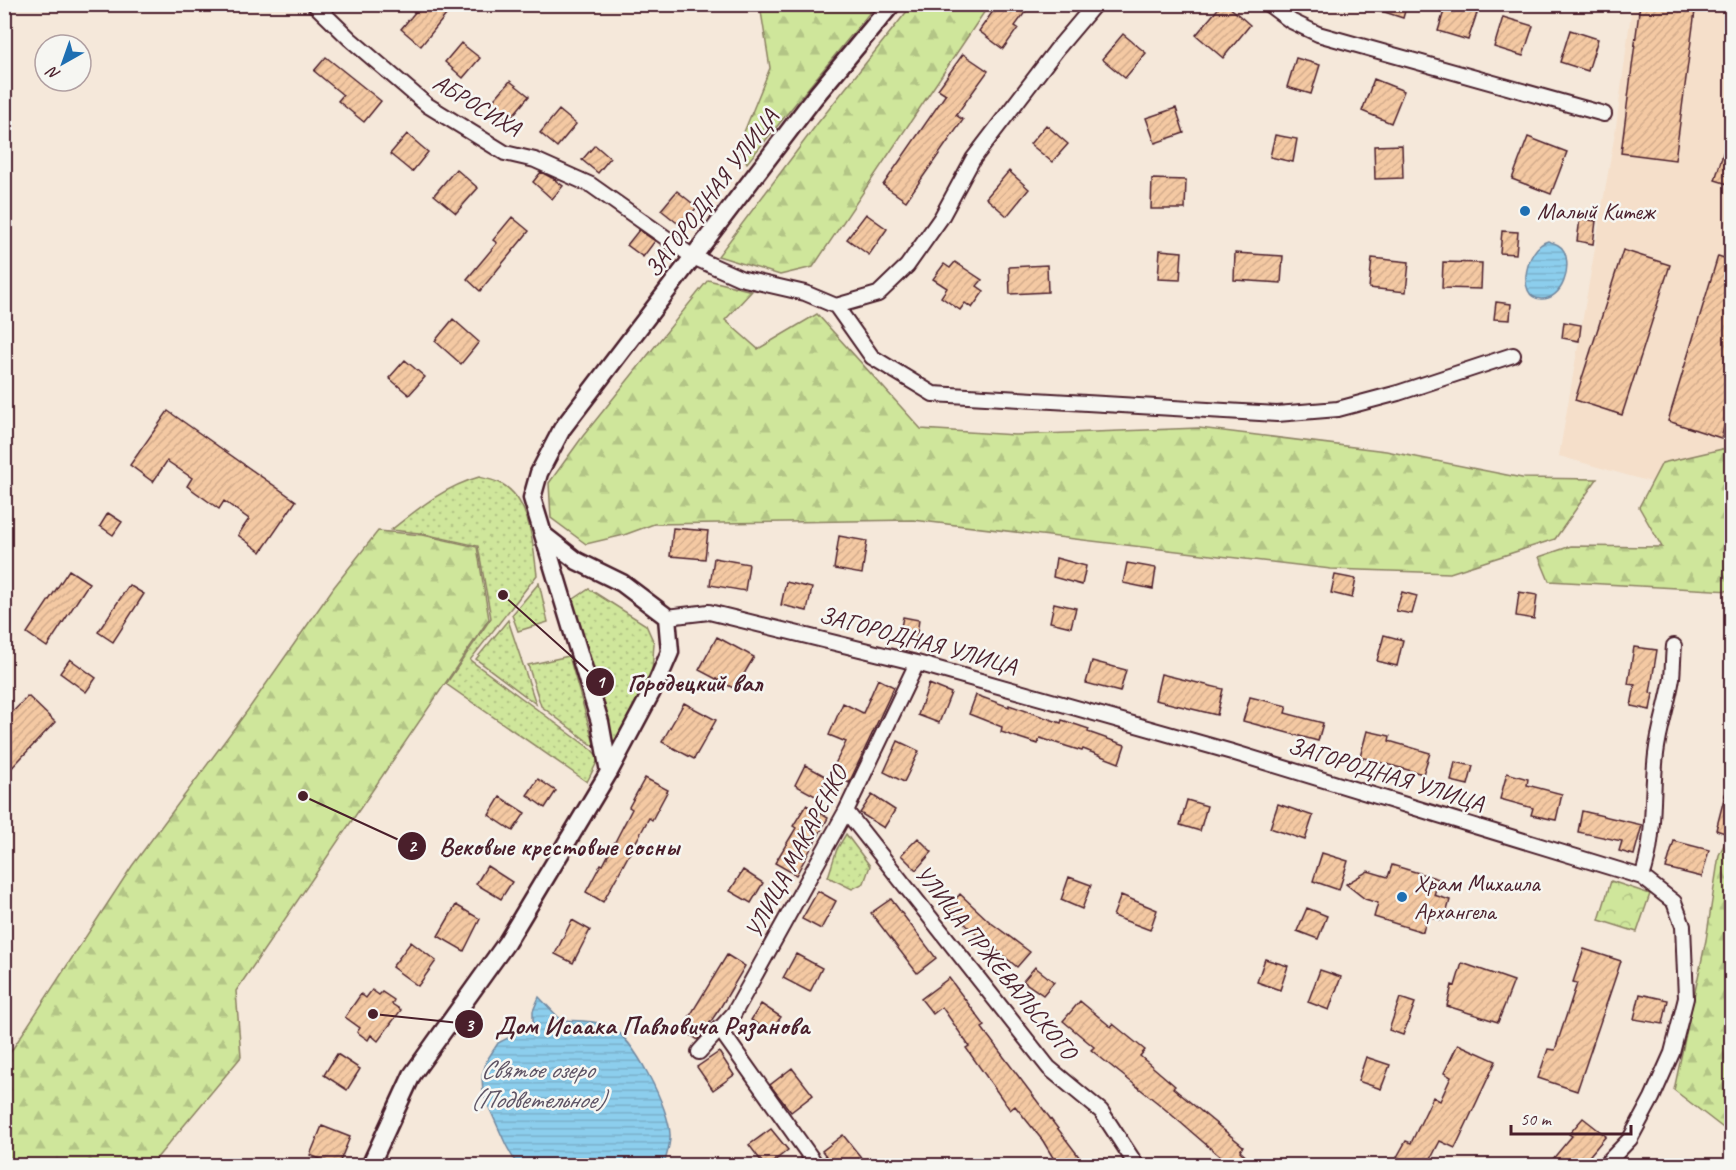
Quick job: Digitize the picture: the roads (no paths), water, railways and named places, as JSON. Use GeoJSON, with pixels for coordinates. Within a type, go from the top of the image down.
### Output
{"type":"FeatureCollection","features":[{"type":"Feature","properties":{"kind":"street","name":"АБРОСИХА"},"geometry":{"type":"LineString","coordinates":[[314,4],[350,39],[427,105],[505,153],[536,160],[591,185],[693,257],[740,278],[805,293],[836,306]]}},
{"type":"Feature","properties":{"kind":"street","name":"ЗАГОРОДНАЯ УЛИЦА"},"geometry":{"type":"LineString","coordinates":[[609,772],[600,722],[532,498],[539,473],[562,429],[814,98],[892,4]]}},
{"type":"Feature","properties":{"kind":"street"},"geometry":{"type":"LineString","coordinates":[[1095,4],[1057,49],[973,159],[942,218],[907,266],[878,294],[836,306],[872,357],[933,394],[1277,414],[1338,409],[1398,393],[1513,355]]}},
{"type":"Feature","properties":{"kind":"street"},"geometry":{"type":"LineString","coordinates":[[1268,4],[1291,21],[1318,34],[1604,114]]}},
{"type":"Feature","properties":{"kind":"street"},"geometry":{"type":"LineString","coordinates":[[370,1166],[412,1075],[507,942],[609,772],[657,682],[670,652],[667,617],[622,584],[577,561],[544,536]]}},
{"type":"Feature","properties":{"kind":"street","name":"ЗАГОРОДНАЯ УЛИЦА"},"geometry":{"type":"LineString","coordinates":[[667,617],[709,612],[917,663],[1233,753],[1642,877],[1674,902],[1683,926],[1686,998],[1672,1053],[1630,1139],[1605,1166]]}},
{"type":"Feature","properties":{"kind":"street"},"geometry":{"type":"LineString","coordinates":[[1642,877],[1651,828],[1659,729],[1671,679],[1674,646]]}},
{"type":"Feature","properties":{"kind":"street","name":"УЛИЦА МАКАРЕНКО"},"geometry":{"type":"LineString","coordinates":[[699,1052],[734,1013],[846,811],[917,663]]}},
{"type":"Feature","properties":{"kind":"street","name":"УЛИЦА ПРЖЕВАЛЬСКОГО"},"geometry":{"type":"LineString","coordinates":[[846,811],[1049,1068],[1101,1111],[1137,1166]]}},
{"type":"Feature","properties":{"kind":"street"},"geometry":{"type":"LineString","coordinates":[[719,1029],[817,1166]]}},
{"type":"Feature","properties":{"kind":"water"},"geometry":{"type":"Polygon","coordinates":[[[1548,241],[1564,251],[1567,265],[1560,288],[1549,298],[1541,299],[1533,296],[1528,290],[1526,272],[1534,252],[1548,241]]]}},
{"type":"Feature","properties":{"kind":"water","name":"Святое озеро (Подветельное)"},"geometry":{"type":"Polygon","coordinates":[[[539,997],[561,1020],[586,1021],[611,1027],[630,1045],[649,1075],[668,1122],[670,1142],[664,1165],[517,1165],[483,1094],[482,1076],[487,1060],[498,1043],[533,1025],[533,1011],[539,997]]]}},
{"type":"Feature","properties":{"kind":"place","name":"Малый Китеж"},"geometry":{"type":"Point","coordinates":[1525,211]}},
{"type":"Feature","properties":{"kind":"place","name":"Городецкий вал"},"geometry":{"type":"Point","coordinates":[503,595]}},
{"type":"Feature","properties":{"kind":"place","name":"Вековые крестовые сосны"},"geometry":{"type":"Point","coordinates":[303,796]}},
{"type":"Feature","properties":{"kind":"place","name":"Храм Михаила Архангела"},"geometry":{"type":"Point","coordinates":[1402,897]}},
{"type":"Feature","properties":{"kind":"place","name":"Дом Исаака Павловича Рязанова"},"geometry":{"type":"Point","coordinates":[373,1014]}}]}
